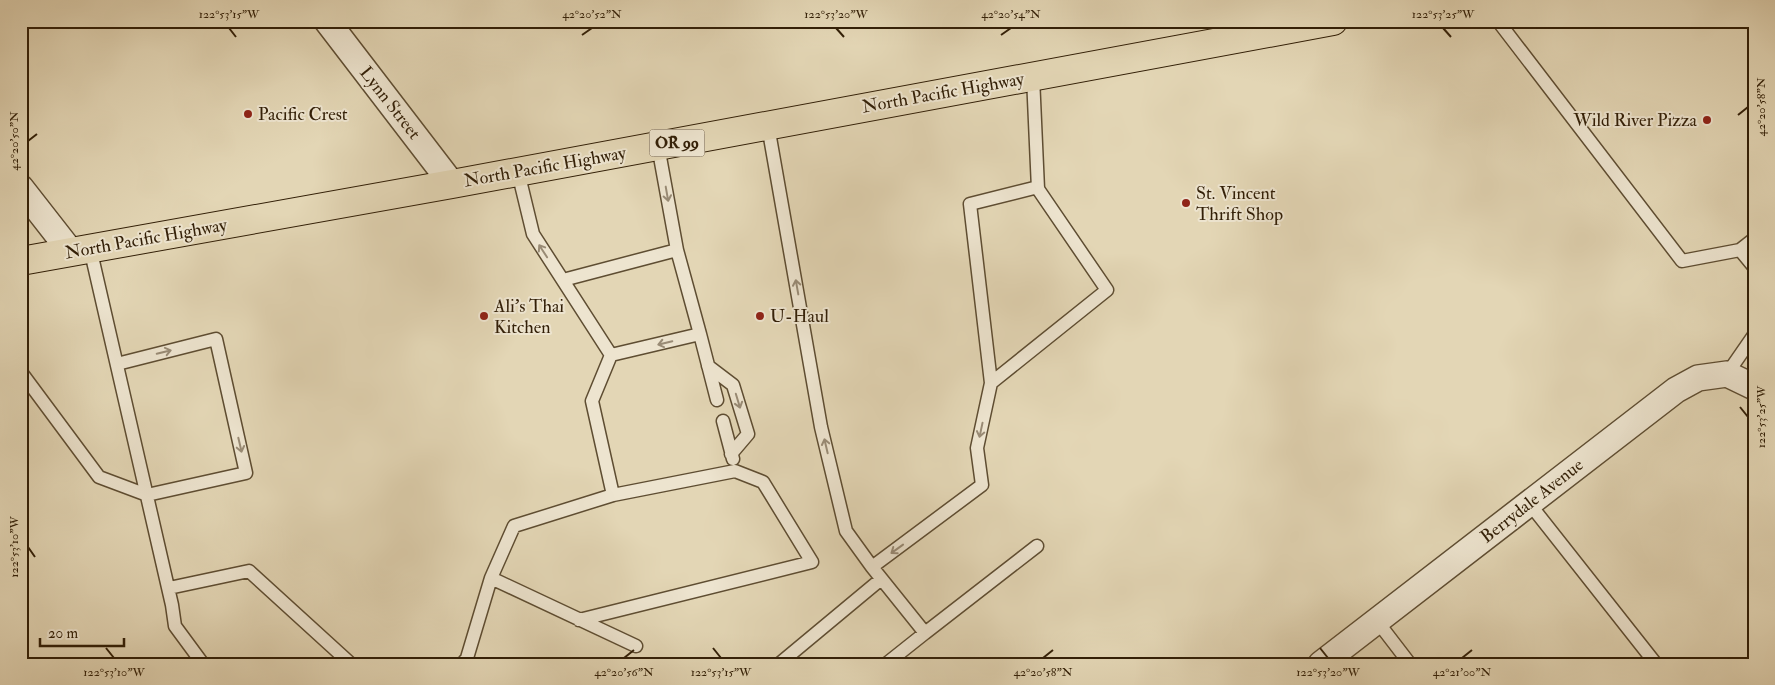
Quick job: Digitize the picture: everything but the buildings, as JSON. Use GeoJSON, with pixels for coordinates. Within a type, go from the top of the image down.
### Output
{"type":"FeatureCollection","features":[{"type":"Feature","properties":{"kind":"main road","name":"North Pacific Highway"},"geometry":{"type":"LineString","coordinates":[[21,261],[518,172],[1333,21]]}},
{"type":"Feature","properties":{"kind":"street","name":"Lynn Street"},"geometry":{"type":"LineString","coordinates":[[327,21],[452,184]]}},
{"type":"Feature","properties":{"kind":"street"},"geometry":{"type":"LineString","coordinates":[[21,188],[80,250]]}},
{"type":"Feature","properties":{"kind":"street"},"geometry":{"type":"LineString","coordinates":[[1727,374],[1754,387]]}},
{"type":"Feature","properties":{"kind":"street","name":"Berrydale Avenue"},"geometry":{"type":"LineString","coordinates":[[1321,664],[1676,390],[1698,378],[1727,374]]}},
{"type":"Feature","properties":{"kind":"lane"},"geometry":{"type":"LineString","coordinates":[[1498,21],[1682,261],[1740,250],[1754,239]]}},
{"type":"Feature","properties":{"kind":"lane"},"geometry":{"type":"LineString","coordinates":[[992,383],[1107,290],[1038,187],[1033,77]]}},
{"type":"Feature","properties":{"kind":"lane"},"geometry":{"type":"LineString","coordinates":[[768,126],[828,455],[846,531],[880,580],[925,632]]}},
{"type":"Feature","properties":{"kind":"lane"},"geometry":{"type":"LineString","coordinates":[[658,146],[676,250],[700,334],[716,400]]}},
{"type":"Feature","properties":{"kind":"lane"},"geometry":{"type":"LineString","coordinates":[[518,172],[533,234],[611,355]]}},
{"type":"Feature","properties":{"kind":"lane"},"geometry":{"type":"LineString","coordinates":[[872,567],[982,485],[977,448],[992,383],[970,204],[1038,187]]}},
{"type":"Feature","properties":{"kind":"lane"},"geometry":{"type":"LineString","coordinates":[[80,250],[117,364],[175,626],[203,664]]}},
{"type":"Feature","properties":{"kind":"lane"},"geometry":{"type":"LineString","coordinates":[[563,280],[676,250]]}},
{"type":"Feature","properties":{"kind":"lane"},"geometry":{"type":"LineString","coordinates":[[1740,250],[1754,267]]}},
{"type":"Feature","properties":{"kind":"lane"},"geometry":{"type":"LineString","coordinates":[[611,355],[700,334]]}},
{"type":"Feature","properties":{"kind":"lane"},"geometry":{"type":"LineString","coordinates":[[1727,374],[1754,335]]}},
{"type":"Feature","properties":{"kind":"lane"},"geometry":{"type":"LineString","coordinates":[[21,372],[98,478],[147,495],[246,473],[216,339],[117,364]]}},
{"type":"Feature","properties":{"kind":"lane"},"geometry":{"type":"LineString","coordinates":[[611,355],[592,401],[613,495]]}},
{"type":"Feature","properties":{"kind":"lane"},"geometry":{"type":"LineString","coordinates":[[708,366],[733,385],[748,434],[731,454]]}},
{"type":"Feature","properties":{"kind":"lane"},"geometry":{"type":"LineString","coordinates":[[723,421],[736,471]]}},
{"type":"Feature","properties":{"kind":"lane"},"geometry":{"type":"LineString","coordinates":[[462,664],[467,658],[491,578],[514,526],[613,495],[736,471],[763,482],[812,562],[579,620]]}},
{"type":"Feature","properties":{"kind":"lane"},"geometry":{"type":"LineString","coordinates":[[1529,503],[1656,664]]}},
{"type":"Feature","properties":{"kind":"lane"},"geometry":{"type":"LineString","coordinates":[[886,664],[1037,546]]}},
{"type":"Feature","properties":{"kind":"lane"},"geometry":{"type":"LineString","coordinates":[[168,588],[249,571],[351,664]]}},
{"type":"Feature","properties":{"kind":"lane"},"geometry":{"type":"LineString","coordinates":[[491,578],[636,646]]}},
{"type":"Feature","properties":{"kind":"lane"},"geometry":{"type":"LineString","coordinates":[[779,664],[880,580]]}},
{"type":"Feature","properties":{"kind":"lane"},"geometry":{"type":"LineString","coordinates":[[1377,621],[1410,664]]}},
{"type":"Feature","properties":{"kind":"place","name":"Pacific Crest"},"geometry":{"type":"Point","coordinates":[248,114]}},
{"type":"Feature","properties":{"kind":"place","name":"Wild River Pizza"},"geometry":{"type":"Point","coordinates":[1707,120]}},
{"type":"Feature","properties":{"kind":"place","name":"St. Vincent Thrift Shop"},"geometry":{"type":"Point","coordinates":[1186,203]}},
{"type":"Feature","properties":{"kind":"place","name":"Ali's Thai Kitchen"},"geometry":{"type":"Point","coordinates":[484,316]}},
{"type":"Feature","properties":{"kind":"place","name":"U-Haul"},"geometry":{"type":"Point","coordinates":[760,316]}}]}
